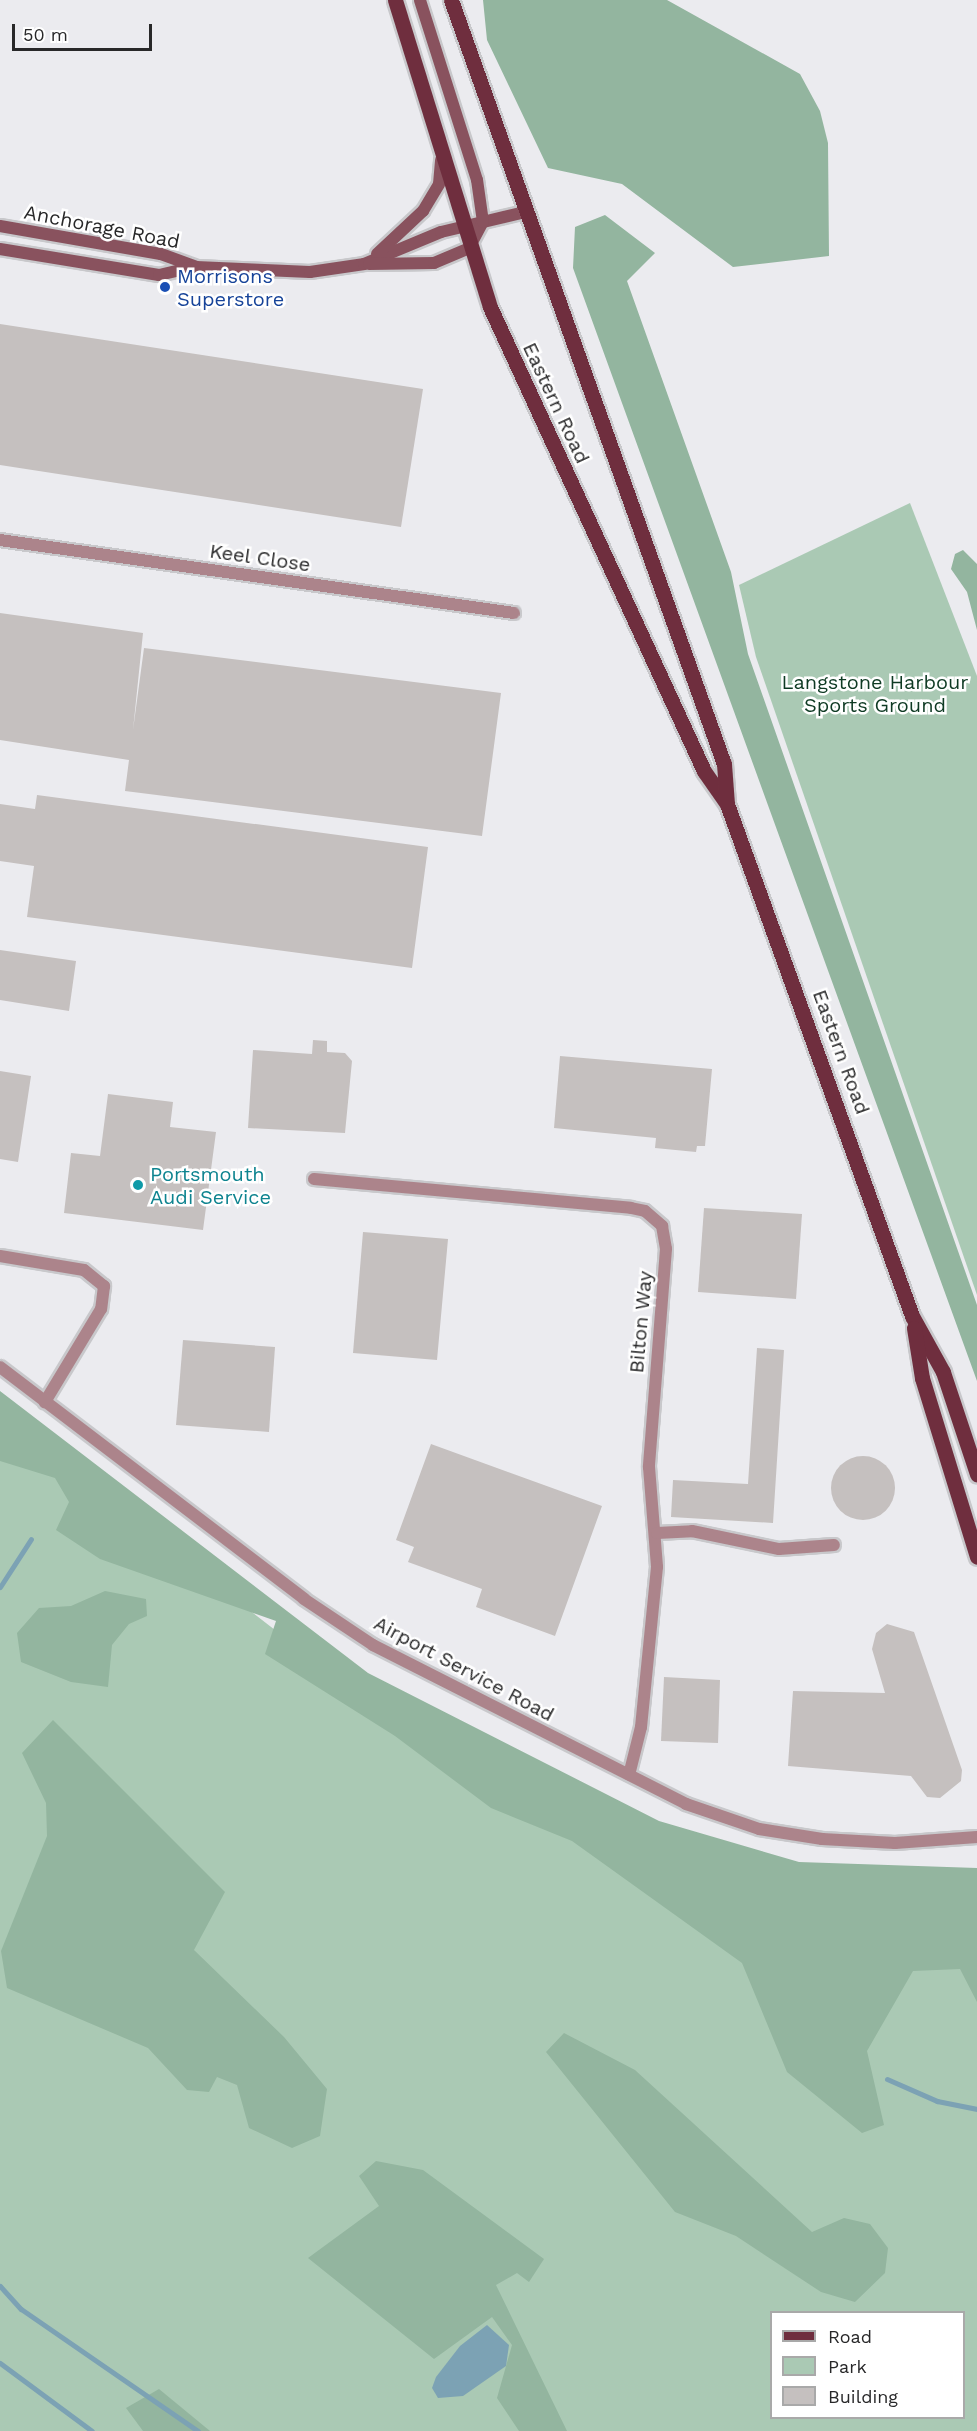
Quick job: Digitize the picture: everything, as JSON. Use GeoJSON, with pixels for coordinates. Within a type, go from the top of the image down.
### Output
{"type":"FeatureCollection","features":[{"type":"Feature","properties":{"kind":"main road","name":"Eastern Road"},"geometry":{"type":"LineString","coordinates":[[395,0],[469,248],[540,423],[631,605],[704,771],[727,804],[912,1316],[943,1372],[977,1474]]}},
{"type":"Feature","properties":{"kind":"main road","name":"Eastern Road"},"geometry":{"type":"LineString","coordinates":[[451,0],[724,764],[727,804]]}},
{"type":"Feature","properties":{"kind":"main road","name":"Eastern Road"},"geometry":{"type":"LineString","coordinates":[[912,1316],[922,1378],[977,1557]]}},
{"type":"Feature","properties":{"kind":"street"},"geometry":{"type":"LineString","coordinates":[[364,264],[423,264],[469,248],[483,222],[477,180],[420,0]]}},
{"type":"Feature","properties":{"kind":"street"},"geometry":{"type":"LineString","coordinates":[[364,264],[423,211],[439,184],[441,160]]}},
{"type":"Feature","properties":{"kind":"street"},"geometry":{"type":"LineString","coordinates":[[364,264],[462,227],[525,212]]}},
{"type":"Feature","properties":{"kind":"street","name":"Anchorage Road"},"geometry":{"type":"LineString","coordinates":[[0,226],[161,254],[196,267]]}},
{"type":"Feature","properties":{"kind":"street","name":"Anchorage Road"},"geometry":{"type":"LineString","coordinates":[[0,249],[159,275],[196,267],[310,272],[364,264]]}},
{"type":"Feature","properties":{"kind":"street","name":"Keel Close"},"geometry":{"type":"LineString","coordinates":[[0,540],[514,613]]}},
{"type":"Feature","properties":{"kind":"street","name":"Bilton Way"},"geometry":{"type":"LineString","coordinates":[[314,1179],[631,1208],[656,1218],[666,1249],[649,1467],[657,1533],[644,1696],[628,1775]]}},
{"type":"Feature","properties":{"kind":"street"},"geometry":{"type":"LineString","coordinates":[[0,1256],[84,1270],[104,1286],[101,1309],[45,1402]]}},
{"type":"Feature","properties":{"kind":"street","name":"Airport Service Road"},"geometry":{"type":"LineString","coordinates":[[0,1367],[364,1640],[628,1775],[721,1818],[786,1835],[895,1843],[977,1837]]}},
{"type":"Feature","properties":{"kind":"street"},"geometry":{"type":"LineString","coordinates":[[657,1533],[692,1531],[779,1549],[834,1545]]}},
{"type":"Feature","properties":{"kind":"green space"},"geometry":{"type":"Polygon","coordinates":[[[483,0],[667,0],[800,74],[820,111],[828,143],[829,256],[733,267],[622,184],[548,168],[487,40],[483,0]]]}},
{"type":"Feature","properties":{"kind":"green space"},"geometry":{"type":"Polygon","coordinates":[[[605,215],[655,253],[627,281],[731,572],[748,654],[977,1305],[977,1381],[573,268],[575,227],[605,215]]]}},
{"type":"Feature","properties":{"kind":"green space","name":"Langstone Harbour Sports Ground"},"geometry":{"type":"Polygon","coordinates":[[[910,503],[977,676],[977,1295],[756,657],[739,585],[910,503]]]}},
{"type":"Feature","properties":{"kind":"green space"},"geometry":{"type":"Polygon","coordinates":[[[963,550],[977,564],[977,630],[967,592],[951,569],[955,554],[963,550]]]}},
{"type":"Feature","properties":{"kind":"green space"},"geometry":{"type":"Polygon","coordinates":[[[0,1391],[368,1673],[659,1821],[799,1862],[977,1868],[977,2002],[960,1969],[913,1971],[867,2051],[884,2125],[862,2133],[787,2072],[742,1963],[572,1841],[491,1808],[395,1736],[265,1654],[276,1621],[100,1559],[56,1530],[69,1502],[55,1478],[0,1461],[0,1391]]]}},
{"type":"Feature","properties":{"kind":"green space"},"geometry":{"type":"Polygon","coordinates":[[[0,1417],[386,1716],[772,1897],[977,1888],[977,2431],[0,2431],[0,1417]]]}},
{"type":"Feature","properties":{"kind":"green space"},"geometry":{"type":"Polygon","coordinates":[[[105,1591],[146,1599],[147,1616],[129,1624],[112,1645],[108,1687],[71,1682],[21,1662],[17,1633],[39,1608],[71,1606],[105,1591]]]}},
{"type":"Feature","properties":{"kind":"green space"},"geometry":{"type":"Polygon","coordinates":[[[53,1720],[225,1892],[194,1950],[284,2037],[327,2089],[320,2136],[292,2148],[249,2128],[237,2085],[217,2077],[209,2092],[187,2090],[148,2048],[7,1988],[1,1951],[47,1836],[46,1803],[22,1753],[53,1720]]]}},
{"type":"Feature","properties":{"kind":"green space"},"geometry":{"type":"Polygon","coordinates":[[[564,2033],[635,2070],[812,2232],[844,2218],[870,2224],[888,2248],[885,2273],[855,2302],[821,2292],[736,2236],[675,2212],[546,2052],[564,2033]]]}},
{"type":"Feature","properties":{"kind":"green space"},"geometry":{"type":"Polygon","coordinates":[[[376,2161],[423,2170],[544,2259],[529,2282],[517,2273],[496,2285],[567,2431],[519,2431],[497,2398],[512,2345],[492,2317],[434,2359],[308,2258],[379,2206],[359,2176],[376,2161]]]}},
{"type":"Feature","properties":{"kind":"green space"},"geometry":{"type":"Polygon","coordinates":[[[159,2389],[210,2431],[143,2431],[126,2408],[159,2389]]]}},
{"type":"Feature","properties":{"kind":"water"},"geometry":{"type":"Polygon","coordinates":[[[487,2325],[509,2345],[506,2366],[463,2396],[438,2398],[432,2388],[436,2377],[460,2346],[487,2325]]]}},
{"type":"Feature","properties":{"kind":"building"},"geometry":{"type":"Polygon","coordinates":[[[0,324],[423,389],[401,527],[0,465],[0,324]]]}},
{"type":"Feature","properties":{"kind":"building"},"geometry":{"type":"Polygon","coordinates":[[[0,613],[143,633],[133,730],[144,648],[501,693],[482,836],[125,791],[129,760],[0,740],[0,613]]]}},
{"type":"Feature","properties":{"kind":"building"},"geometry":{"type":"Polygon","coordinates":[[[37,795],[428,847],[412,968],[27,917],[34,866],[0,861],[0,804],[35,809],[37,795]]]}},
{"type":"Feature","properties":{"kind":"building"},"geometry":{"type":"Polygon","coordinates":[[[0,950],[76,961],[69,1011],[0,1000],[0,950]]]}},
{"type":"Feature","properties":{"kind":"building"},"geometry":{"type":"Polygon","coordinates":[[[313,1040],[327,1041],[327,1052],[345,1053],[352,1061],[345,1133],[248,1128],[253,1050],[312,1054],[313,1040]]]}},
{"type":"Feature","properties":{"kind":"building"},"geometry":{"type":"Polygon","coordinates":[[[560,1056],[712,1069],[705,1146],[697,1146],[696,1152],[655,1148],[656,1138],[554,1128],[560,1056]]]}},
{"type":"Feature","properties":{"kind":"building"},"geometry":{"type":"Polygon","coordinates":[[[0,1071],[31,1076],[18,1162],[0,1159],[0,1071]]]}},
{"type":"Feature","properties":{"kind":"building","name":"Portsmouth Audi Service"},"geometry":{"type":"Polygon","coordinates":[[[108,1094],[173,1102],[170,1127],[216,1132],[203,1230],[64,1213],[71,1153],[100,1156],[108,1094]]]}},
{"type":"Feature","properties":{"kind":"building"},"geometry":{"type":"Polygon","coordinates":[[[704,1208],[802,1214],[796,1299],[698,1292],[704,1208]]]}},
{"type":"Feature","properties":{"kind":"building"},"geometry":{"type":"Polygon","coordinates":[[[363,1232],[448,1239],[437,1360],[353,1353],[363,1232]]]}},
{"type":"Feature","properties":{"kind":"building"},"geometry":{"type":"Polygon","coordinates":[[[183,1340],[275,1347],[269,1432],[176,1425],[183,1340]]]}},
{"type":"Feature","properties":{"kind":"building"},"geometry":{"type":"Polygon","coordinates":[[[757,1348],[784,1350],[773,1523],[671,1517],[673,1480],[748,1484],[757,1348]]]}},
{"type":"Feature","properties":{"kind":"building"},"geometry":{"type":"Polygon","coordinates":[[[431,1444],[602,1506],[555,1636],[476,1607],[482,1589],[408,1562],[414,1547],[396,1540],[431,1444]]]}},
{"type":"Feature","properties":{"kind":"building"},"geometry":{"type":"Polygon","coordinates":[[[863,1456],[875,1458],[886,1465],[893,1476],[895,1488],[893,1500],[886,1511],[875,1518],[863,1520],[851,1518],[840,1511],[833,1500],[831,1488],[833,1476],[840,1465],[851,1458],[863,1456]]]}},
{"type":"Feature","properties":{"kind":"building"},"geometry":{"type":"Polygon","coordinates":[[[887,1624],[914,1632],[962,1770],[961,1781],[940,1798],[927,1797],[911,1776],[788,1766],[793,1691],[885,1693],[872,1649],[876,1633],[887,1624]]]}},
{"type":"Feature","properties":{"kind":"building"},"geometry":{"type":"Polygon","coordinates":[[[664,1677],[720,1680],[718,1743],[661,1741],[664,1677]]]}},
{"type":"Feature","properties":{"kind":"waterway"},"geometry":{"type":"LineString","coordinates":[[0,1587],[31,1539]]}},
{"type":"Feature","properties":{"kind":"waterway"},"geometry":{"type":"LineString","coordinates":[[887,2079],[937,2101],[977,2109]]}},
{"type":"Feature","properties":{"kind":"waterway"},"geometry":{"type":"LineString","coordinates":[[0,2286],[21,2309],[198,2431]]}},
{"type":"Feature","properties":{"kind":"waterway"},"geometry":{"type":"LineString","coordinates":[[0,2363],[92,2431]]}},
{"type":"Feature","properties":{"kind":"place","name":"Morrisons Superstore"},"geometry":{"type":"Point","coordinates":[165,287]}},
{"type":"Feature","properties":{"kind":"place","name":"Portsmouth Audi Service"},"geometry":{"type":"Point","coordinates":[138,1185]}}]}
